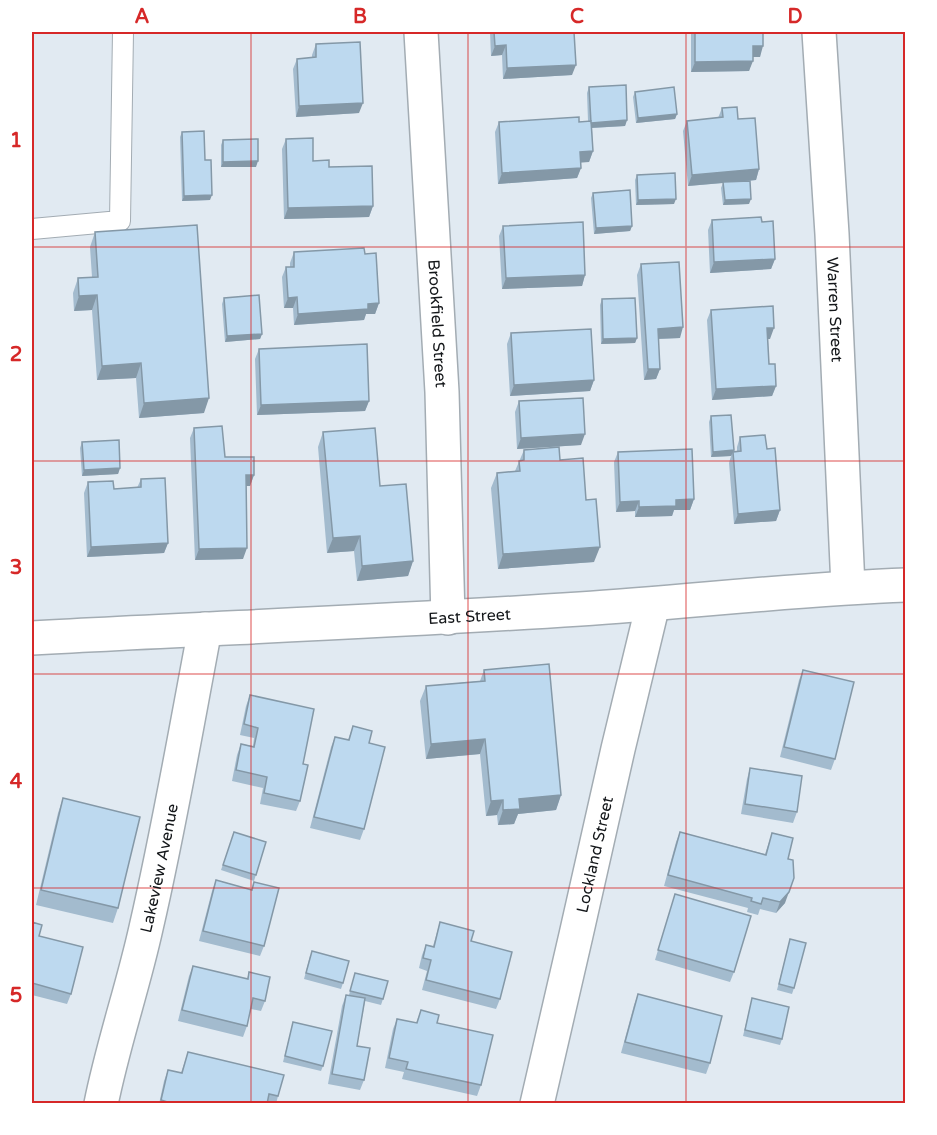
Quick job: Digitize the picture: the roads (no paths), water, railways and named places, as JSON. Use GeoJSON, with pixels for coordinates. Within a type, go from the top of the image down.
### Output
{"type":"FeatureCollection","features":[{"type":"Feature","properties":{"kind":"street","name":"Brookfield Street"},"geometry":{"type":"LineString","coordinates":[[421,32],[441,392],[448,618]]}},
{"type":"Feature","properties":{"kind":"street","name":"Warren Street"},"geometry":{"type":"LineString","coordinates":[[819,32],[832,234],[848,587]]}},
{"type":"Feature","properties":{"kind":"street","name":"East Street"},"geometry":{"type":"LineString","coordinates":[[32,638],[448,618],[653,604],[848,587],[906,585]]}},
{"type":"Feature","properties":{"kind":"street","name":"Lockland Street"},"geometry":{"type":"LineString","coordinates":[[537,1104],[653,604]]}},
{"type":"Feature","properties":{"kind":"street","name":"Lakeview Avenue"},"geometry":{"type":"LineString","coordinates":[[101,1104],[108,1068],[146,929],[205,629]]}},
{"type":"Feature","properties":{"kind":"lane"},"geometry":{"type":"LineString","coordinates":[[32,229],[120,220],[123,32]]}}]}
